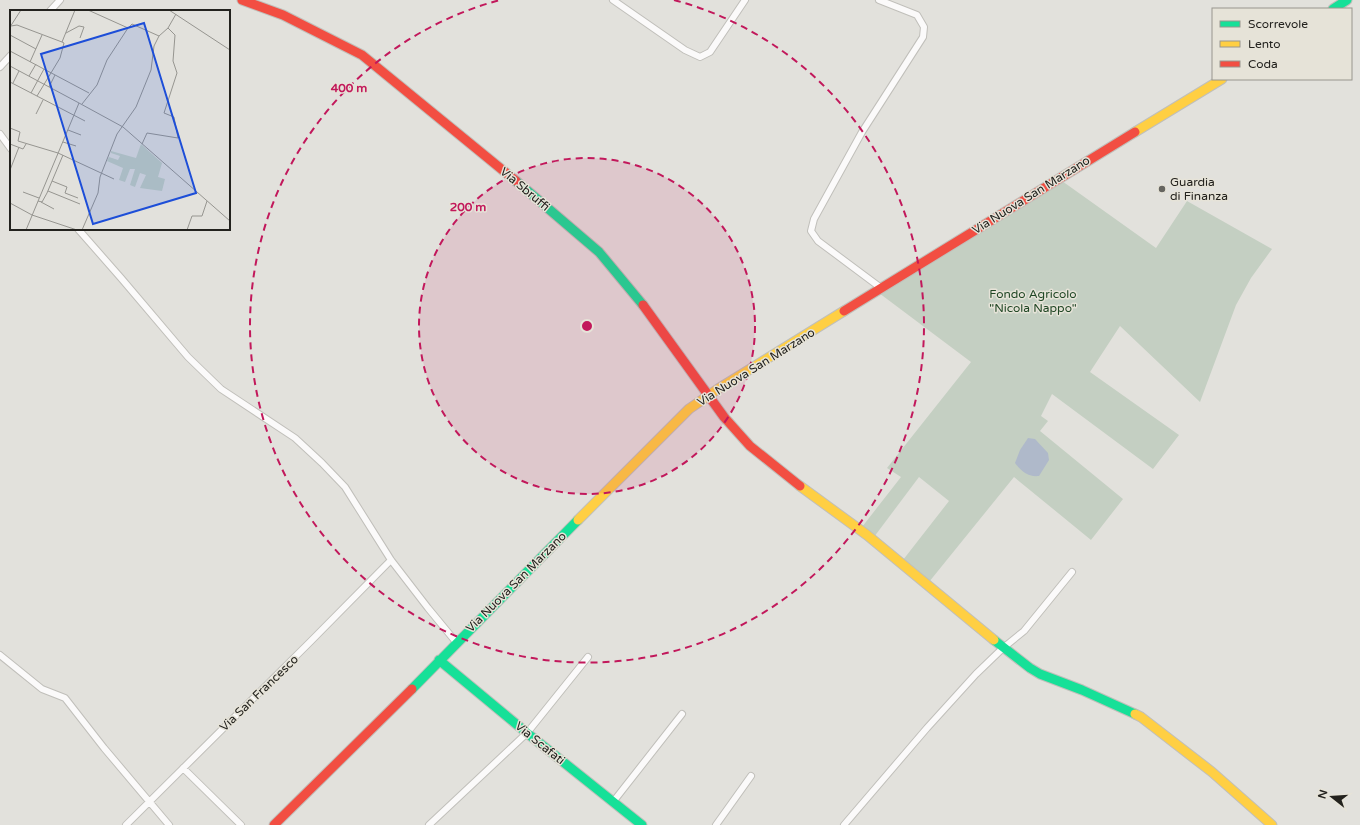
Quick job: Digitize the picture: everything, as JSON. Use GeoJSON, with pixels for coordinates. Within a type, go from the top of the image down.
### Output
{"type":"FeatureCollection","features":[{"type":"Feature","properties":{"kind":"street"},"geometry":{"type":"LineString","coordinates":[[51,10],[60,0]]}},
{"type":"Feature","properties":{"kind":"street","name":"Via Sbruffi"},"geometry":{"type":"LineString","coordinates":[[242,0],[283,15],[362,55],[533,195],[599,252],[637,297],[724,417],[750,446],[867,535],[1003,648],[1040,674],[1082,690],[1141,717],[1212,772],[1272,825]]}},
{"type":"Feature","properties":{"kind":"street"},"geometry":{"type":"LineString","coordinates":[[613,0],[685,50],[700,57],[710,52],[745,0]]}},
{"type":"Feature","properties":{"kind":"street"},"geometry":{"type":"LineString","coordinates":[[879,0],[917,15],[924,27],[923,37],[862,132],[814,219],[811,231],[818,241],[881,288]]}},
{"type":"Feature","properties":{"kind":"street"},"geometry":{"type":"LineString","coordinates":[[1335,8],[1347,0]]}},
{"type":"Feature","properties":{"kind":"street"},"geometry":{"type":"LineString","coordinates":[[0,67],[10,56]]}},
{"type":"Feature","properties":{"kind":"street","name":"Via Nuova San Marzano"},"geometry":{"type":"LineString","coordinates":[[274,825],[689,409],[709,395],[1086,161],[1220,80]]}},
{"type":"Feature","properties":{"kind":"street"},"geometry":{"type":"LineString","coordinates":[[0,134],[10,148]]}},
{"type":"Feature","properties":{"kind":"street"},"geometry":{"type":"LineString","coordinates":[[79,230],[188,357],[221,389],[295,438],[331,472],[349,492],[391,560],[456,642]]}},
{"type":"Feature","properties":{"kind":"street","name":"Via San Francesco"},"geometry":{"type":"LineString","coordinates":[[126,825],[391,560]]}},
{"type":"Feature","properties":{"kind":"street"},"geometry":{"type":"LineString","coordinates":[[844,825],[966,684],[1003,648],[1024,631],[1072,572]]}},
{"type":"Feature","properties":{"kind":"street"},"geometry":{"type":"LineString","coordinates":[[0,655],[42,690],[65,698],[168,825]]}},
{"type":"Feature","properties":{"kind":"street"},"geometry":{"type":"LineString","coordinates":[[429,825],[527,733],[588,657]]}},
{"type":"Feature","properties":{"kind":"street","name":"Via Scafati"},"geometry":{"type":"LineString","coordinates":[[440,660],[527,733],[642,825]]}},
{"type":"Feature","properties":{"kind":"street"},"geometry":{"type":"LineString","coordinates":[[613,802],[682,714]]}},
{"type":"Feature","properties":{"kind":"street"},"geometry":{"type":"LineString","coordinates":[[183,768],[241,825]]}},
{"type":"Feature","properties":{"kind":"street"},"geometry":{"type":"LineString","coordinates":[[716,825],[751,776]]}},
{"type":"Feature","properties":{"kind":"green space","name":"Fondo Agricolo \"Nicola Nappo\""},"geometry":{"type":"Polygon","coordinates":[[[1062,181],[1156,248],[1187,201],[1272,249],[1251,278],[1236,305],[1200,402],[1120,326],[1090,372],[1179,435],[1153,469],[1052,394],[1041,416],[1048,421],[1040,431],[1123,499],[1091,540],[1014,477],[929,582],[903,560],[949,501],[919,477],[874,537],[862,527],[901,477],[887,468],[971,362],[879,293],[1062,181]]]}},
{"type":"Feature","properties":{"kind":"water"},"geometry":{"type":"Polygon","coordinates":[[[1028,438],[1035,439],[1048,453],[1049,460],[1039,476],[1032,476],[1026,473],[1015,463],[1020,450],[1028,438]]]}},
{"type":"Feature","properties":{"kind":"traffic: fast"},"geometry":{"type":"LineString","coordinates":[[1335,8],[1347,0]]}},
{"type":"Feature","properties":{"kind":"traffic: fast"},"geometry":{"type":"LineString","coordinates":[[516,181],[599,252],[643,305]]}},
{"type":"Feature","properties":{"kind":"traffic: fast"},"geometry":{"type":"LineString","coordinates":[[412,689],[578,520]]}},
{"type":"Feature","properties":{"kind":"traffic: fast"},"geometry":{"type":"LineString","coordinates":[[994,640],[1040,674],[1082,690],[1135,714]]}},
{"type":"Feature","properties":{"kind":"traffic: fast"},"geometry":{"type":"LineString","coordinates":[[439,660],[642,825]]}},
{"type":"Feature","properties":{"kind":"traffic: slow"},"geometry":{"type":"LineString","coordinates":[[1135,132],[1220,80]]}},
{"type":"Feature","properties":{"kind":"traffic: slow"},"geometry":{"type":"LineString","coordinates":[[578,520],[689,409],[718,389],[844,311]]}},
{"type":"Feature","properties":{"kind":"traffic: slow"},"geometry":{"type":"LineString","coordinates":[[800,486],[867,535],[994,640]]}},
{"type":"Feature","properties":{"kind":"traffic: slow"},"geometry":{"type":"LineString","coordinates":[[1135,714],[1141,717],[1212,772],[1272,825]]}},
{"type":"Feature","properties":{"kind":"traffic: jam"},"geometry":{"type":"LineString","coordinates":[[242,0],[283,15],[362,55],[516,181]]}},
{"type":"Feature","properties":{"kind":"traffic: jam"},"geometry":{"type":"LineString","coordinates":[[844,311],[1135,132]]}},
{"type":"Feature","properties":{"kind":"traffic: jam"},"geometry":{"type":"LineString","coordinates":[[643,305],[724,417],[750,446],[800,486]]}},
{"type":"Feature","properties":{"kind":"traffic: jam"},"geometry":{"type":"LineString","coordinates":[[274,825],[412,689]]}},
{"type":"Feature","properties":{"kind":"place","name":"Guardia di Finanza"},"geometry":{"type":"Point","coordinates":[1162,189]}}]}
